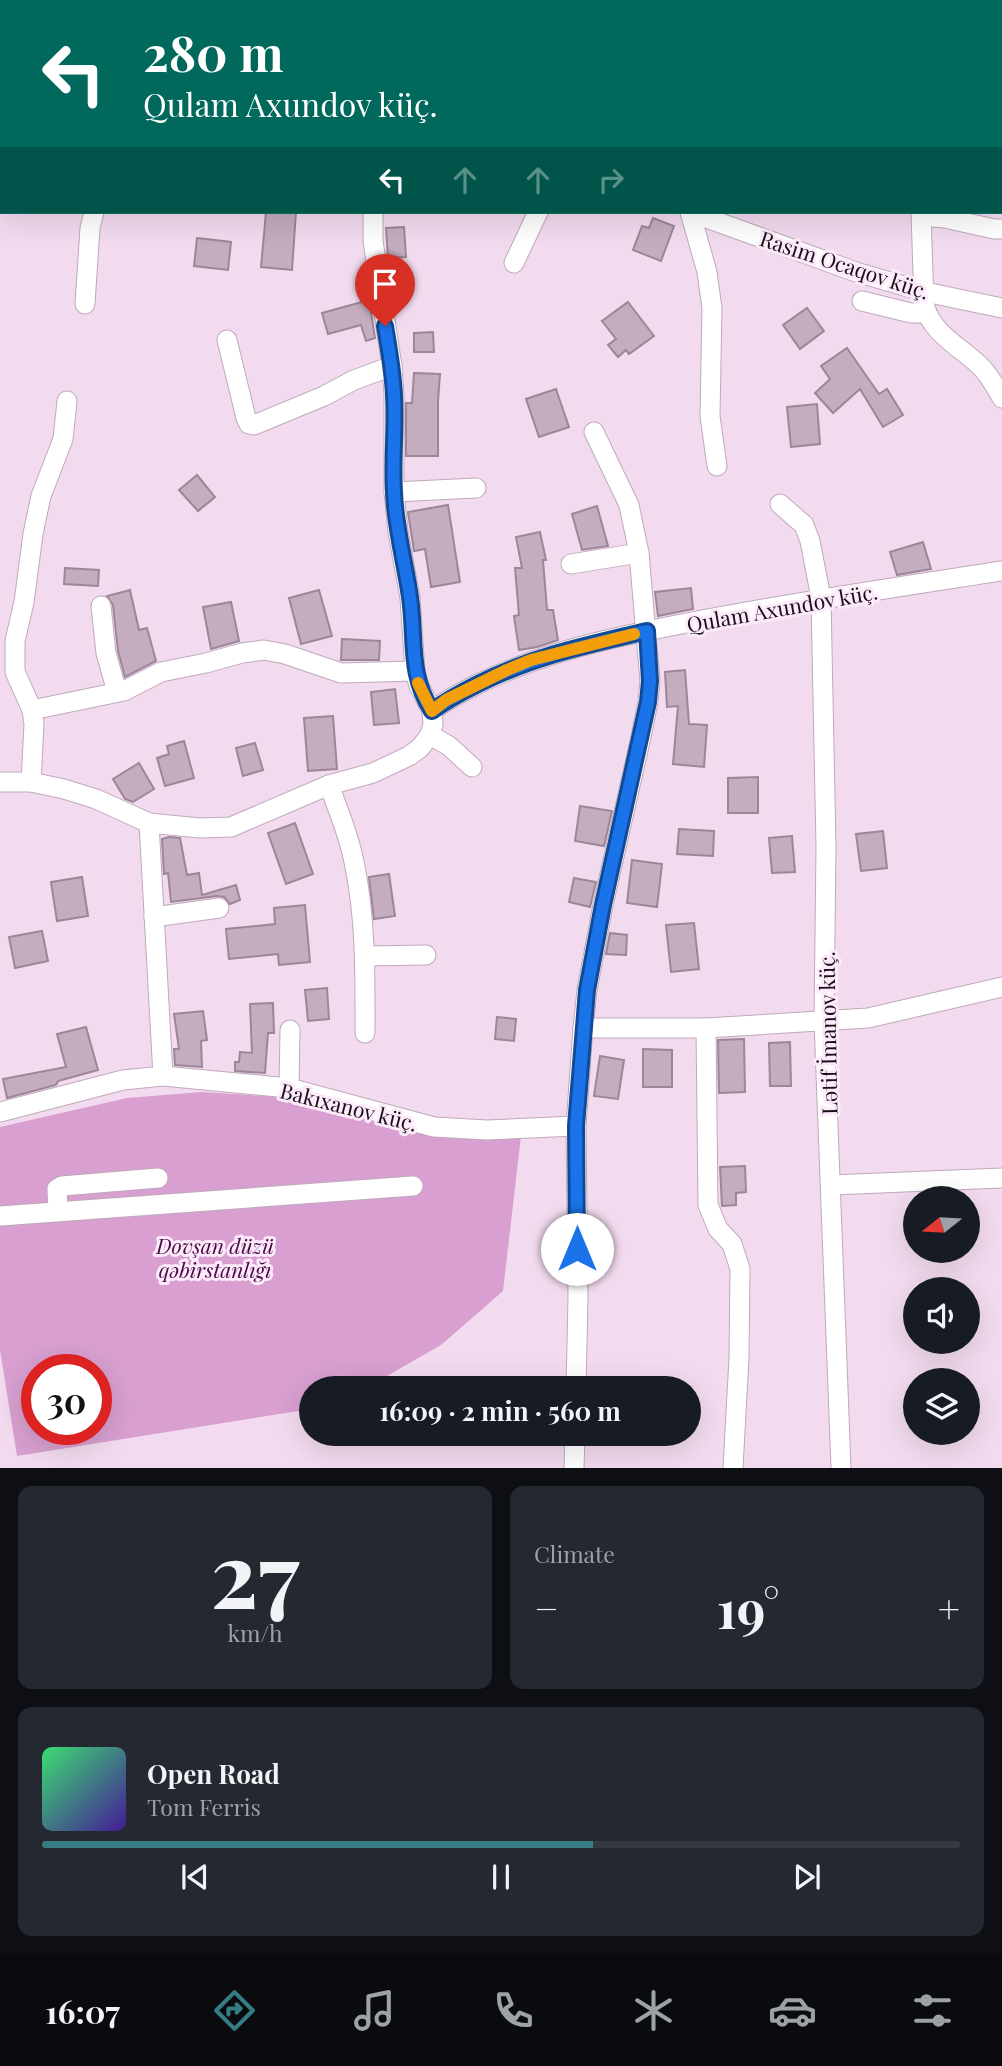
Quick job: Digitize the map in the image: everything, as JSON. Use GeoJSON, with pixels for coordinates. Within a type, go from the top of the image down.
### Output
{"type":"FeatureCollection","features":[{"type":"Feature","properties":{"kind":"street"},"geometry":{"type":"LineString","coordinates":[[85,304],[90,228],[94,214]]}},
{"type":"Feature","properties":{"kind":"street"},"geometry":{"type":"LineString","coordinates":[[0,782],[31,782],[64,789],[96,799],[149,823],[200,828],[231,827],[329,785],[373,773],[410,756],[430,735],[432,711],[419,686],[415,671],[410,597],[398,532],[394,492],[392,366],[373,241],[373,214]]}},
{"type":"Feature","properties":{"kind":"street"},"geometry":{"type":"LineString","coordinates":[[514,263],[537,214]]}},
{"type":"Feature","properties":{"kind":"street"},"geometry":{"type":"LineString","coordinates":[[691,214],[707,272],[712,309],[710,416],[717,466]]}},
{"type":"Feature","properties":{"kind":"street","name":"Rasim Ocaqov küç."},"geometry":{"type":"LineString","coordinates":[[696,214],[856,272],[925,292],[1002,308]]}},
{"type":"Feature","properties":{"kind":"street"},"geometry":{"type":"LineString","coordinates":[[1002,229],[921,214],[926,313],[947,339],[981,366],[1002,398]]}},
{"type":"Feature","properties":{"kind":"street"},"geometry":{"type":"LineString","coordinates":[[862,301],[911,313],[926,313]]}},
{"type":"Feature","properties":{"kind":"street"},"geometry":{"type":"LineString","coordinates":[[227,340],[247,418],[250,424],[254,425],[392,366]]}},
{"type":"Feature","properties":{"kind":"street"},"geometry":{"type":"LineString","coordinates":[[31,782],[34,724],[32,710],[15,671],[7,662],[24,602],[41,496],[63,439],[67,401]]}},
{"type":"Feature","properties":{"kind":"street"},"geometry":{"type":"LineString","coordinates":[[576,1376],[576,1126],[587,990],[648,702],[650,681],[639,553],[629,505],[594,432]]}},
{"type":"Feature","properties":{"kind":"street"},"geometry":{"type":"LineString","coordinates":[[394,492],[476,488]]}},
{"type":"Feature","properties":{"kind":"street","name":"Lətif İmanov küç."},"geometry":{"type":"LineString","coordinates":[[780,504],[804,525],[810,541],[821,598],[826,846],[824,1021],[841,1468]]}},
{"type":"Feature","properties":{"kind":"street"},"geometry":{"type":"LineString","coordinates":[[570,564],[639,553]]}},
{"type":"Feature","properties":{"kind":"street","name":"Qulam Axundov küç."},"geometry":{"type":"LineString","coordinates":[[432,711],[446,700],[531,660],[647,631],[821,598],[1002,571]]}},
{"type":"Feature","properties":{"kind":"street"},"geometry":{"type":"LineString","coordinates":[[101,606],[106,653],[117,692]]}},
{"type":"Feature","properties":{"kind":"street"},"geometry":{"type":"LineString","coordinates":[[32,710],[124,691],[160,672],[264,650],[285,653],[341,673],[415,671]]}},
{"type":"Feature","properties":{"kind":"street"},"geometry":{"type":"LineString","coordinates":[[430,735],[449,746],[472,767]]}},
{"type":"Feature","properties":{"kind":"street"},"geometry":{"type":"LineString","coordinates":[[329,785],[356,868],[366,956],[365,1033]]}},
{"type":"Feature","properties":{"kind":"street"},"geometry":{"type":"LineString","coordinates":[[149,823],[163,1076]]}},
{"type":"Feature","properties":{"kind":"street"},"geometry":{"type":"LineString","coordinates":[[154,917],[219,908]]}},
{"type":"Feature","properties":{"kind":"street"},"geometry":{"type":"LineString","coordinates":[[366,956],[426,955]]}},
{"type":"Feature","properties":{"kind":"street"},"geometry":{"type":"LineString","coordinates":[[583,1028],[706,1028],[868,1018],[1002,987]]}},
{"type":"Feature","properties":{"kind":"street"},"geometry":{"type":"LineString","coordinates":[[706,1028],[708,1205],[718,1229],[732,1244],[740,1269],[739,1358],[733,1468]]}},
{"type":"Feature","properties":{"kind":"street"},"geometry":{"type":"LineString","coordinates":[[289,1088],[290,1030]]}},
{"type":"Feature","properties":{"kind":"street","name":"Bakıxanov küç."},"geometry":{"type":"LineString","coordinates":[[0,1112],[123,1080],[163,1076],[289,1088],[434,1127],[487,1130],[576,1126]]}},
{"type":"Feature","properties":{"kind":"street"},"geometry":{"type":"LineString","coordinates":[[58,1211],[56,1193],[62,1186],[158,1178]]}},
{"type":"Feature","properties":{"kind":"street"},"geometry":{"type":"LineString","coordinates":[[831,1185],[1002,1178]]}},
{"type":"Feature","properties":{"kind":"street"},"geometry":{"type":"LineString","coordinates":[[0,1216],[413,1186]]}},
{"type":"Feature","properties":{"kind":"street"},"geometry":{"type":"LineString","coordinates":[[574,1468],[575,1446]]}},
{"type":"Feature","properties":{"kind":"green space","name":"Dovşan düzü qəbirstanlığı"},"geometry":{"type":"Polygon","coordinates":[[[202,1092],[309,1099],[401,1129],[473,1139],[521,1136],[503,1291],[441,1345],[387,1376],[299,1376],[299,1411],[112,1441],[112,1354],[21,1354],[21,1445],[86,1445],[17,1456],[0,1350],[0,1127],[127,1098],[202,1092]]]}},
{"type":"Feature","properties":{"kind":"building"},"geometry":{"type":"Polygon","coordinates":[[[266,214],[296,214],[292,270],[261,267],[266,214]]]}},
{"type":"Feature","properties":{"kind":"building"},"geometry":{"type":"Polygon","coordinates":[[[653,218],[674,226],[661,261],[633,250],[642,226],[649,228],[653,218]]]}},
{"type":"Feature","properties":{"kind":"building"},"geometry":{"type":"Polygon","coordinates":[[[404,227],[406,257],[388,258],[386,228],[404,227]]]}},
{"type":"Feature","properties":{"kind":"building"},"geometry":{"type":"Polygon","coordinates":[[[197,238],[231,242],[228,270],[194,266],[197,238]]]}},
{"type":"Feature","properties":{"kind":"building"},"geometry":{"type":"Polygon","coordinates":[[[369,300],[375,338],[366,341],[361,325],[328,334],[322,313],[369,300]]]}},
{"type":"Feature","properties":{"kind":"building"},"geometry":{"type":"Polygon","coordinates":[[[628,302],[654,336],[629,354],[626,350],[618,357],[608,345],[616,339],[602,321],[628,302]]]}},
{"type":"Feature","properties":{"kind":"building"},"geometry":{"type":"Polygon","coordinates":[[[807,308],[824,331],[800,349],[783,325],[807,308]]]}},
{"type":"Feature","properties":{"kind":"building"},"geometry":{"type":"Polygon","coordinates":[[[433,332],[434,352],[414,352],[414,333],[433,332]]]}},
{"type":"Feature","properties":{"kind":"building"},"geometry":{"type":"Polygon","coordinates":[[[847,348],[879,394],[887,389],[903,415],[883,427],[860,389],[833,413],[815,393],[830,379],[821,366],[847,348]]]}},
{"type":"Feature","properties":{"kind":"building"},"geometry":{"type":"Polygon","coordinates":[[[414,373],[440,374],[438,456],[406,456],[406,403],[412,403],[414,373]]]}},
{"type":"Feature","properties":{"kind":"building"},"geometry":{"type":"Polygon","coordinates":[[[556,389],[569,427],[539,437],[526,399],[556,389]]]}},
{"type":"Feature","properties":{"kind":"building"},"geometry":{"type":"Polygon","coordinates":[[[817,404],[820,444],[791,447],[787,407],[817,404]]]}},
{"type":"Feature","properties":{"kind":"building"},"geometry":{"type":"Polygon","coordinates":[[[197,475],[215,497],[198,511],[179,490],[197,475]]]}},
{"type":"Feature","properties":{"kind":"building"},"geometry":{"type":"Polygon","coordinates":[[[448,505],[460,582],[431,587],[425,549],[414,551],[408,512],[448,505]]]}},
{"type":"Feature","properties":{"kind":"building"},"geometry":{"type":"Polygon","coordinates":[[[597,506],[608,546],[582,550],[572,514],[597,506]]]}},
{"type":"Feature","properties":{"kind":"building"},"geometry":{"type":"Polygon","coordinates":[[[540,532],[546,560],[543,560],[547,610],[553,610],[558,640],[519,650],[514,616],[519,615],[515,568],[522,568],[516,537],[540,532]]]}},
{"type":"Feature","properties":{"kind":"building"},"geometry":{"type":"Polygon","coordinates":[[[923,542],[931,569],[897,575],[890,552],[923,542]]]}},
{"type":"Feature","properties":{"kind":"building"},"geometry":{"type":"Polygon","coordinates":[[[65,568],[99,570],[98,586],[64,584],[65,568]]]}},
{"type":"Feature","properties":{"kind":"building"},"geometry":{"type":"Polygon","coordinates":[[[691,588],[693,609],[658,616],[655,592],[691,588]]]}},
{"type":"Feature","properties":{"kind":"building"},"geometry":{"type":"Polygon","coordinates":[[[130,590],[139,630],[147,628],[156,661],[125,677],[118,651],[113,605],[107,596],[130,590]]]}},
{"type":"Feature","properties":{"kind":"building"},"geometry":{"type":"Polygon","coordinates":[[[319,590],[332,636],[301,644],[289,598],[319,590]]]}},
{"type":"Feature","properties":{"kind":"building"},"geometry":{"type":"Polygon","coordinates":[[[231,602],[239,641],[211,649],[203,607],[231,602]]]}},
{"type":"Feature","properties":{"kind":"building"},"geometry":{"type":"Polygon","coordinates":[[[342,639],[380,641],[379,660],[341,660],[342,639]]]}},
{"type":"Feature","properties":{"kind":"building"},"geometry":{"type":"Polygon","coordinates":[[[685,670],[689,724],[707,725],[704,767],[673,764],[678,706],[667,707],[665,672],[685,670]]]}},
{"type":"Feature","properties":{"kind":"building"},"geometry":{"type":"Polygon","coordinates":[[[395,689],[399,723],[374,725],[371,692],[395,689]]]}},
{"type":"Feature","properties":{"kind":"building"},"geometry":{"type":"Polygon","coordinates":[[[333,716],[337,769],[308,771],[304,718],[333,716]]]}},
{"type":"Feature","properties":{"kind":"building"},"geometry":{"type":"Polygon","coordinates":[[[184,741],[194,778],[165,786],[157,758],[169,754],[167,746],[184,741]]]}},
{"type":"Feature","properties":{"kind":"building"},"geometry":{"type":"Polygon","coordinates":[[[255,743],[263,770],[243,776],[236,748],[255,743]]]}},
{"type":"Feature","properties":{"kind":"building"},"geometry":{"type":"Polygon","coordinates":[[[139,763],[154,789],[133,802],[125,799],[113,779],[139,763]]]}},
{"type":"Feature","properties":{"kind":"building"},"geometry":{"type":"Polygon","coordinates":[[[758,777],[758,813],[728,813],[728,778],[758,777]]]}},
{"type":"Feature","properties":{"kind":"building"},"geometry":{"type":"Polygon","coordinates":[[[580,806],[612,811],[604,846],[575,841],[580,806]]]}},
{"type":"Feature","properties":{"kind":"building"},"geometry":{"type":"Polygon","coordinates":[[[295,823],[313,874],[286,884],[268,833],[295,823]]]}},
{"type":"Feature","properties":{"kind":"building"},"geometry":{"type":"Polygon","coordinates":[[[679,829],[714,831],[713,856],[677,854],[679,829]]]}},
{"type":"Feature","properties":{"kind":"building"},"geometry":{"type":"Polygon","coordinates":[[[883,831],[887,868],[861,871],[856,834],[883,831]]]}},
{"type":"Feature","properties":{"kind":"building"},"geometry":{"type":"Polygon","coordinates":[[[792,836],[795,872],[772,873],[769,838],[792,836]]]}},
{"type":"Feature","properties":{"kind":"building"},"geometry":{"type":"Polygon","coordinates":[[[180,838],[187,875],[199,873],[202,895],[236,885],[240,900],[230,904],[224,897],[217,896],[171,902],[168,873],[164,874],[162,839],[180,838]]]}},
{"type":"Feature","properties":{"kind":"building"},"geometry":{"type":"Polygon","coordinates":[[[632,860],[662,864],[657,907],[627,903],[632,860]]]}},
{"type":"Feature","properties":{"kind":"building"},"geometry":{"type":"Polygon","coordinates":[[[389,874],[395,916],[374,919],[369,877],[389,874]]]}},
{"type":"Feature","properties":{"kind":"building"},"geometry":{"type":"Polygon","coordinates":[[[82,877],[88,916],[57,921],[51,882],[82,877]]]}},
{"type":"Feature","properties":{"kind":"building"},"geometry":{"type":"Polygon","coordinates":[[[574,878],[596,882],[590,907],[569,902],[574,878]]]}},
{"type":"Feature","properties":{"kind":"building"},"geometry":{"type":"Polygon","coordinates":[[[305,905],[310,962],[279,965],[278,954],[229,959],[226,929],[275,924],[274,908],[305,905]]]}},
{"type":"Feature","properties":{"kind":"building"},"geometry":{"type":"Polygon","coordinates":[[[694,923],[699,969],[671,972],[666,925],[694,923]]]}},
{"type":"Feature","properties":{"kind":"building"},"geometry":{"type":"Polygon","coordinates":[[[42,931],[48,961],[15,968],[9,937],[42,931]]]}},
{"type":"Feature","properties":{"kind":"building"},"geometry":{"type":"Polygon","coordinates":[[[610,933],[627,935],[626,955],[606,954],[610,933]]]}},
{"type":"Feature","properties":{"kind":"building"},"geometry":{"type":"Polygon","coordinates":[[[327,988],[329,1019],[308,1021],[305,990],[327,988]]]}},
{"type":"Feature","properties":{"kind":"building"},"geometry":{"type":"Polygon","coordinates":[[[273,1003],[274,1033],[268,1033],[265,1073],[235,1071],[235,1062],[239,1062],[240,1052],[252,1053],[250,1004],[273,1003]]]}},
{"type":"Feature","properties":{"kind":"building"},"geometry":{"type":"Polygon","coordinates":[[[203,1011],[207,1040],[201,1041],[202,1067],[175,1065],[174,1049],[179,1049],[174,1014],[203,1011]]]}},
{"type":"Feature","properties":{"kind":"building"},"geometry":{"type":"Polygon","coordinates":[[[497,1017],[516,1019],[514,1041],[495,1039],[497,1017]]]}},
{"type":"Feature","properties":{"kind":"building"},"geometry":{"type":"Polygon","coordinates":[[[86,1027],[98,1070],[7,1098],[3,1079],[66,1067],[57,1034],[86,1027]]]}},
{"type":"Feature","properties":{"kind":"building"},"geometry":{"type":"Polygon","coordinates":[[[744,1039],[745,1092],[719,1093],[718,1040],[744,1039]]]}},
{"type":"Feature","properties":{"kind":"building"},"geometry":{"type":"Polygon","coordinates":[[[790,1042],[791,1086],[770,1086],[769,1043],[790,1042]]]}},
{"type":"Feature","properties":{"kind":"building"},"geometry":{"type":"Polygon","coordinates":[[[643,1049],[672,1050],[672,1087],[643,1087],[643,1049]]]}},
{"type":"Feature","properties":{"kind":"building"},"geometry":{"type":"Polygon","coordinates":[[[600,1056],[624,1060],[618,1099],[594,1096],[600,1056]]]}},
{"type":"Feature","properties":{"kind":"building"},"geometry":{"type":"Polygon","coordinates":[[[745,1166],[746,1192],[736,1193],[736,1205],[722,1206],[720,1167],[745,1166]]]}},
{"type":"Feature","properties":{"kind":"slow traffic"},"geometry":{"type":"LineString","coordinates":[[418,683],[432,711],[446,700],[531,660],[634,634]]}},
{"type":"Feature","properties":{"kind":"route"},"geometry":{"type":"LineString","coordinates":[[385,326],[394,396],[394,492],[398,532],[410,597],[415,671],[419,686],[432,711],[446,700],[531,660],[647,631],[650,681],[648,702],[587,990],[576,1126],[577,1249]]}}]}
